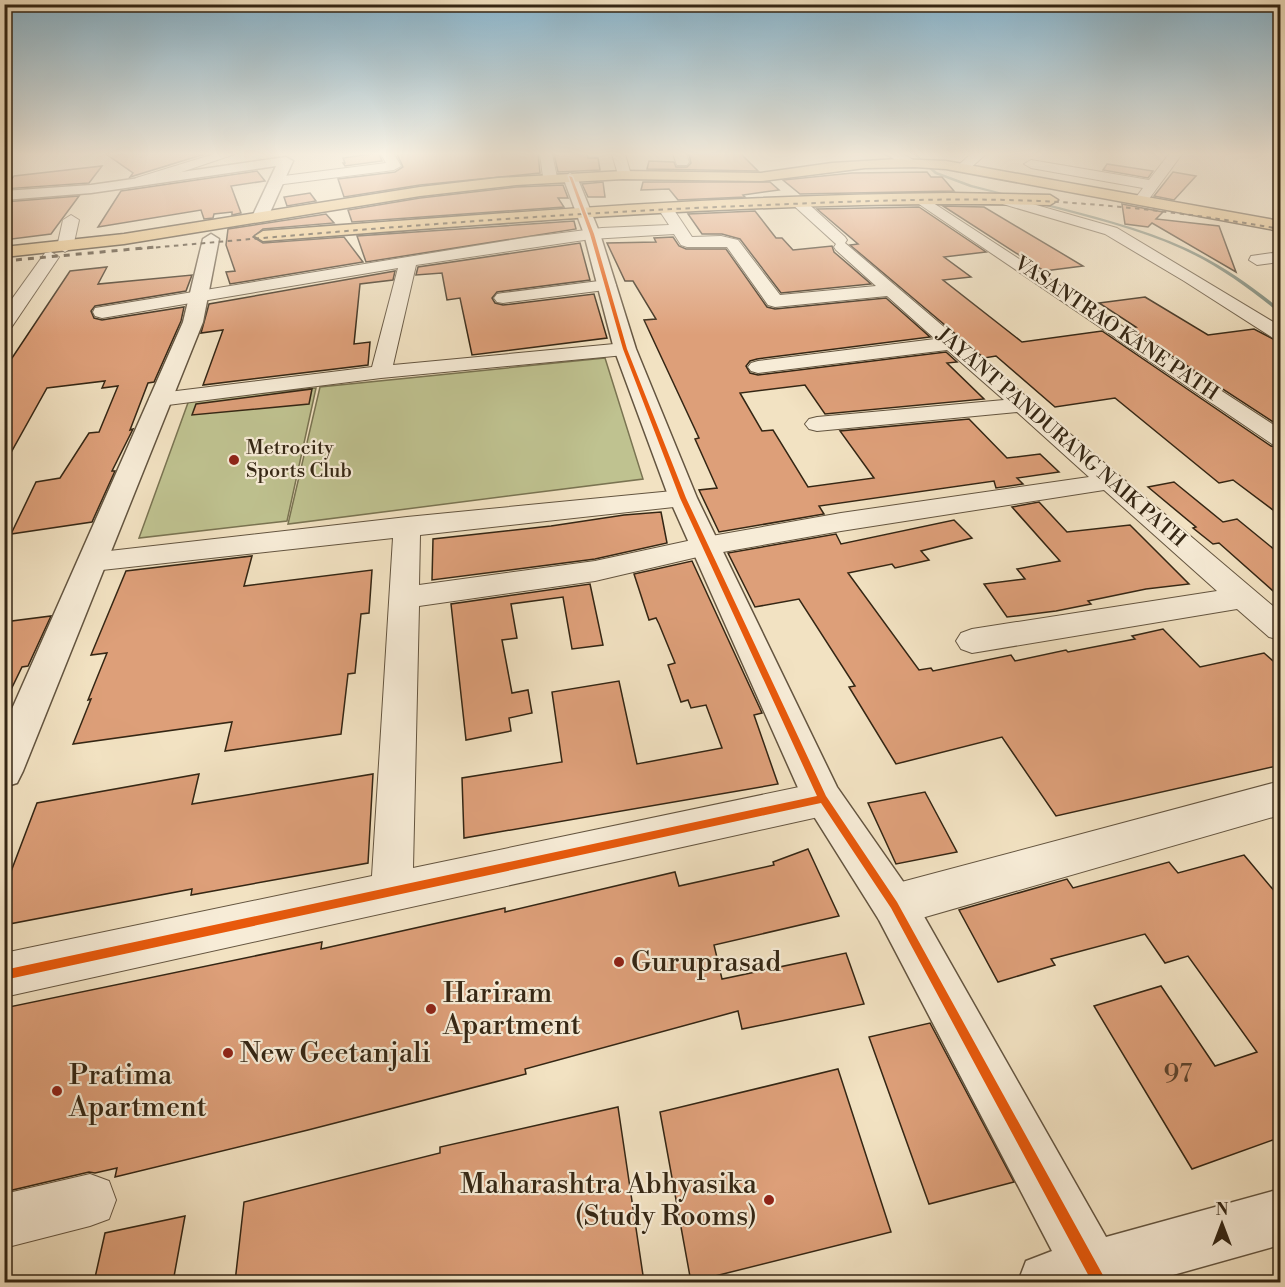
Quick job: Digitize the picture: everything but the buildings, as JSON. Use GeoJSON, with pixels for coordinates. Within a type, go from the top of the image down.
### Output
{"type":"FeatureCollection","features":[{"type":"Feature","properties":{"kind":"main road"},"geometry":{"type":"LineString","coordinates":[[209,234],[261,217],[281,214]]}},
{"type":"Feature","properties":{"kind":"main road"},"geometry":{"type":"LineString","coordinates":[[585,216],[602,214]]}},
{"type":"Feature","properties":{"kind":"main road"},"geometry":{"type":"LineString","coordinates":[[4,262],[58,252],[209,234],[609,214]]}},
{"type":"Feature","properties":{"kind":"main road"},"geometry":{"type":"LineString","coordinates":[[1178,214],[1281,232]]}},
{"type":"Feature","properties":{"kind":"main road"},"geometry":{"type":"LineString","coordinates":[[1217,214],[1281,226]]}},
{"type":"Feature","properties":{"kind":"main road"},"geometry":{"type":"LineString","coordinates":[[4,252],[58,252]]}},
{"type":"Feature","properties":{"kind":"street"},"geometry":{"type":"LineString","coordinates":[[670,214],[687,242],[728,241],[732,243],[775,302],[891,290]]}},
{"type":"Feature","properties":{"kind":"street","name":"JAYANT PANDURANG NAIK PATH"},"geometry":{"type":"LineString","coordinates":[[810,214],[891,290],[1281,629]]}},
{"type":"Feature","properties":{"kind":"street","name":"VASANTRAO KANE PATH"},"geometry":{"type":"LineString","coordinates":[[944,214],[1281,439]]}},
{"type":"Feature","properties":{"kind":"street"},"geometry":{"type":"LineString","coordinates":[[1058,214],[1111,231],[1281,334]]}},
{"type":"Feature","properties":{"kind":"street"},"geometry":{"type":"LineString","coordinates":[[585,216],[677,229]]}},
{"type":"Feature","properties":{"kind":"street"},"geometry":{"type":"LineString","coordinates":[[102,312],[198,299],[408,262],[555,245],[585,216]]}},
{"type":"Feature","properties":{"kind":"street"},"geometry":{"type":"LineString","coordinates":[[585,216],[625,348],[683,498],[823,799],[894,905],[1080,1278],[1281,1217]]}},
{"type":"Feature","properties":{"kind":"street"},"geometry":{"type":"LineString","coordinates":[[5,324],[58,252],[71,220]]}},
{"type":"Feature","properties":{"kind":"street"},"geometry":{"type":"LineString","coordinates":[[4,771],[193,322],[209,234]]}},
{"type":"Feature","properties":{"kind":"street"},"geometry":{"type":"LineString","coordinates":[[1257,260],[1281,257]]}},
{"type":"Feature","properties":{"kind":"street"},"geometry":{"type":"LineString","coordinates":[[381,372],[408,262]]}},
{"type":"Feature","properties":{"kind":"street"},"geometry":{"type":"LineString","coordinates":[[503,298],[607,285]]}},
{"type":"Feature","properties":{"kind":"street"},"geometry":{"type":"LineString","coordinates":[[4,297],[25,294]]}},
{"type":"Feature","properties":{"kind":"street"},"geometry":{"type":"LineString","coordinates":[[758,367],[952,343]]}},
{"type":"Feature","properties":{"kind":"street"},"geometry":{"type":"LineString","coordinates":[[160,399],[381,372],[625,348]]}},
{"type":"Feature","properties":{"kind":"street"},"geometry":{"type":"LineString","coordinates":[[817,424],[1023,405]]}},
{"type":"Feature","properties":{"kind":"street"},"geometry":{"type":"LineString","coordinates":[[404,598],[595,571],[706,546],[834,523],[1111,481]]}},
{"type":"Feature","properties":{"kind":"street"},"geometry":{"type":"LineString","coordinates":[[93,561],[683,498]]}},
{"type":"Feature","properties":{"kind":"street"},"geometry":{"type":"LineString","coordinates":[[392,892],[407,526]]}},
{"type":"Feature","properties":{"kind":"street"},"geometry":{"type":"LineString","coordinates":[[972,641],[1244,597]]}},
{"type":"Feature","properties":{"kind":"street"},"geometry":{"type":"LineString","coordinates":[[894,905],[1281,798]]}},
{"type":"Feature","properties":{"kind":"street"},"geometry":{"type":"LineString","coordinates":[[4,975],[823,799]]}},
{"type":"Feature","properties":{"kind":"street"},"geometry":{"type":"LineString","coordinates":[[4,1221],[90,1200]]}},
{"type":"Feature","properties":{"kind":"green space"},"geometry":{"type":"Polygon","coordinates":[[[605,358],[643,479],[288,524],[320,387],[605,358]]]}},
{"type":"Feature","properties":{"kind":"green space","name":"Metrocity Sports Club"},"geometry":{"type":"Polygon","coordinates":[[[316,388],[287,521],[139,538],[189,400],[316,388]]]}},
{"type":"Feature","properties":{"kind":"waterway"},"geometry":{"type":"LineString","coordinates":[[1079,214],[1123,226],[1185,249],[1234,277],[1280,311]]}},
{"type":"Feature","properties":{"kind":"railway"},"geometry":{"type":"LineString","coordinates":[[138,249],[514,218],[589,214]]}},
{"type":"Feature","properties":{"kind":"railway"},"geometry":{"type":"LineString","coordinates":[[1183,214],[1280,229]]}},
{"type":"Feature","properties":{"kind":"railway"},"geometry":{"type":"LineString","coordinates":[[4,261],[155,247]]}},
{"type":"Feature","properties":{"kind":"cycle path"},"geometry":{"type":"LineString","coordinates":[[584,214],[625,349],[683,498],[823,799],[894,905],[1099,1282]]}},
{"type":"Feature","properties":{"kind":"cycle path"},"geometry":{"type":"LineString","coordinates":[[4,975],[823,799]]}},
{"type":"Feature","properties":{"kind":"place","name":"Metrocity Sports Club"},"geometry":{"type":"Point","coordinates":[234,460]}},
{"type":"Feature","properties":{"kind":"place","name":"Guruprasad"},"geometry":{"type":"Point","coordinates":[619,962]}},
{"type":"Feature","properties":{"kind":"place","name":"Hariram Apartment"},"geometry":{"type":"Point","coordinates":[431,1009]}},
{"type":"Feature","properties":{"kind":"place","name":"New Geetanjali"},"geometry":{"type":"Point","coordinates":[228,1053]}},
{"type":"Feature","properties":{"kind":"place","name":"Pratima Apartment"},"geometry":{"type":"Point","coordinates":[57,1091]}},
{"type":"Feature","properties":{"kind":"place","name":"Maharashtra Abhyasika (Study Rooms)"},"geometry":{"type":"Point","coordinates":[769,1200]}}]}
